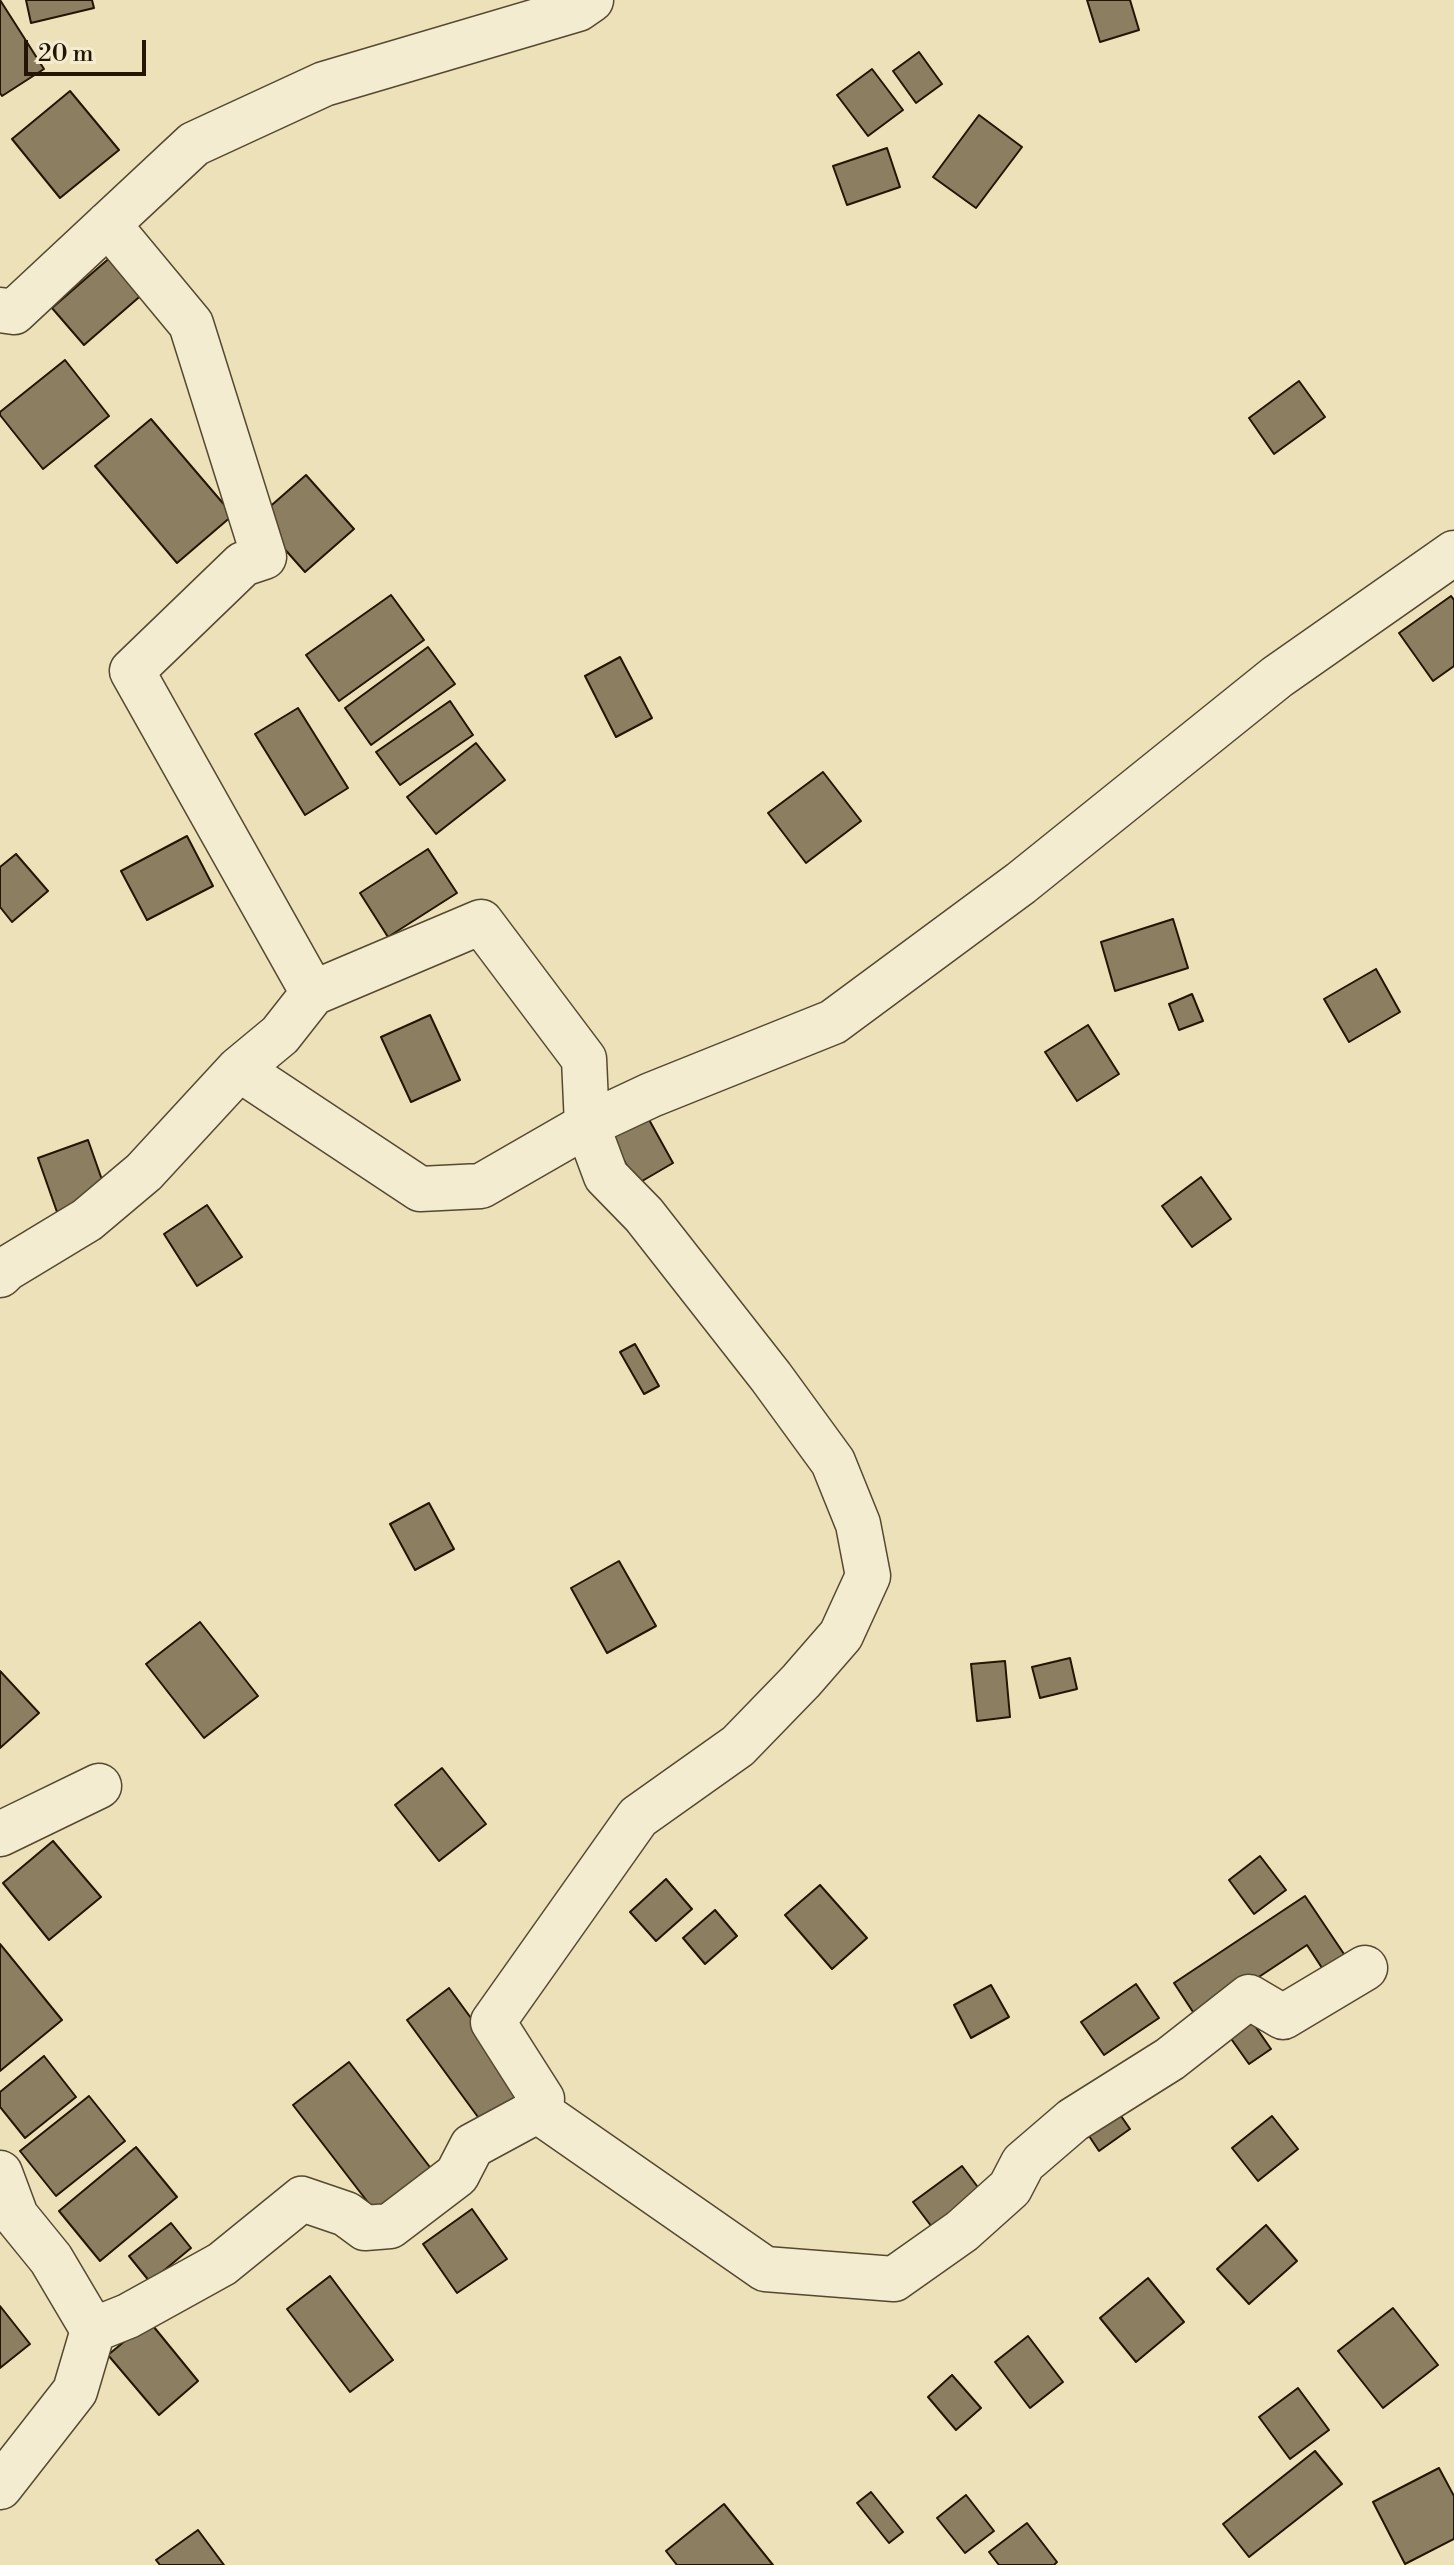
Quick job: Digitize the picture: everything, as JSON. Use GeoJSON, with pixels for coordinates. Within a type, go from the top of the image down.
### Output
{"type":"FeatureCollection","features":[{"type":"Feature","properties":{"kind":"street"},"geometry":{"type":"LineString","coordinates":[[0,310],[14,312],[194,144],[324,84],[578,9],[591,0]]}},
{"type":"Feature","properties":{"kind":"street"},"geometry":{"type":"LineString","coordinates":[[108,224],[191,324],[264,557],[243,564],[132,671],[313,993]]}},
{"type":"Feature","properties":{"kind":"street"},"geometry":{"type":"LineString","coordinates":[[239,1069],[420,1189],[481,1186],[587,1125],[651,1095],[833,1022],[1021,883],[1277,677],[1454,553]]}},
{"type":"Feature","properties":{"kind":"street"},"geometry":{"type":"LineString","coordinates":[[0,1275],[87,1220],[144,1172],[239,1069],[280,1035],[313,993],[481,922],[584,1059],[587,1125],[606,1176],[644,1215],[771,1377],[833,1462],[858,1524],[868,1576],[841,1635],[801,1681],[738,1746],[638,1817],[493,2022],[542,2099],[533,2113],[472,2146],[457,2175],[390,2226],[365,2228],[346,2214],[302,2199],[222,2264],[128,2316],[93,2330]]}},
{"type":"Feature","properties":{"kind":"street"},"geometry":{"type":"LineString","coordinates":[[0,1834],[99,1786]]}},
{"type":"Feature","properties":{"kind":"street"},"geometry":{"type":"LineString","coordinates":[[535,2109],[765,2269],[894,2279],[962,2231],[1010,2188],[1023,2163],[1073,2120],[1170,2059],[1249,1997],[1283,2017],[1365,1968]]}},
{"type":"Feature","properties":{"kind":"street"},"geometry":{"type":"LineString","coordinates":[[0,2173],[16,2216],[51,2259],[93,2330],[75,2391],[3,2476]]}},
{"type":"Feature","properties":{"kind":"building"},"geometry":{"type":"Polygon","coordinates":[[[0,0],[44,69],[2,96],[0,93],[0,0]]]}},
{"type":"Feature","properties":{"kind":"building"},"geometry":{"type":"Polygon","coordinates":[[[26,0],[92,0],[94,8],[31,23],[26,0]]]}},
{"type":"Feature","properties":{"kind":"building"},"geometry":{"type":"Polygon","coordinates":[[[1087,0],[1130,0],[1139,30],[1100,42],[1087,0]]]}},
{"type":"Feature","properties":{"kind":"building"},"geometry":{"type":"Polygon","coordinates":[[[919,52],[942,84],[916,103],[893,71],[919,52]]]}},
{"type":"Feature","properties":{"kind":"building"},"geometry":{"type":"Polygon","coordinates":[[[872,69],[903,110],[868,136],[837,95],[872,69]]]}},
{"type":"Feature","properties":{"kind":"building"},"geometry":{"type":"Polygon","coordinates":[[[70,91],[119,150],[60,198],[12,139],[70,91]]]}},
{"type":"Feature","properties":{"kind":"building"},"geometry":{"type":"Polygon","coordinates":[[[979,115],[1022,147],[976,208],[933,177],[979,115]]]}},
{"type":"Feature","properties":{"kind":"building"},"geometry":{"type":"Polygon","coordinates":[[[887,148],[900,187],[847,205],[833,166],[887,148]]]}},
{"type":"Feature","properties":{"kind":"building"},"geometry":{"type":"Polygon","coordinates":[[[113,255],[145,292],[84,345],[52,308],[113,255]]]}},
{"type":"Feature","properties":{"kind":"building"},"geometry":{"type":"Polygon","coordinates":[[[65,360],[109,416],[43,469],[0,412],[65,360]]]}},
{"type":"Feature","properties":{"kind":"building"},"geometry":{"type":"Polygon","coordinates":[[[1299,381],[1325,417],[1274,454],[1249,418],[1299,381]]]}},
{"type":"Feature","properties":{"kind":"building"},"geometry":{"type":"Polygon","coordinates":[[[151,419],[233,515],[177,563],[95,466],[151,419]]]}},
{"type":"Feature","properties":{"kind":"building"},"geometry":{"type":"Polygon","coordinates":[[[306,475],[354,529],[305,572],[257,518],[306,475]]]}},
{"type":"Feature","properties":{"kind":"building"},"geometry":{"type":"Polygon","coordinates":[[[391,595],[424,640],[339,701],[306,655],[391,595]]]}},
{"type":"Feature","properties":{"kind":"building"},"geometry":{"type":"Polygon","coordinates":[[[1451,596],[1454,600],[1454,666],[1433,681],[1399,633],[1451,596]]]}},
{"type":"Feature","properties":{"kind":"building"},"geometry":{"type":"Polygon","coordinates":[[[428,647],[455,684],[371,745],[345,708],[428,647]]]}},
{"type":"Feature","properties":{"kind":"building"},"geometry":{"type":"Polygon","coordinates":[[[620,657],[652,718],[616,737],[585,676],[620,657]]]}},
{"type":"Feature","properties":{"kind":"building"},"geometry":{"type":"Polygon","coordinates":[[[450,701],[473,735],[400,785],[376,752],[450,701]]]}},
{"type":"Feature","properties":{"kind":"building"},"geometry":{"type":"Polygon","coordinates":[[[298,708],[348,788],[305,815],[255,734],[298,708]]]}},
{"type":"Feature","properties":{"kind":"building"},"geometry":{"type":"Polygon","coordinates":[[[476,743],[505,780],[436,834],[407,797],[476,743]]]}},
{"type":"Feature","properties":{"kind":"building"},"geometry":{"type":"Polygon","coordinates":[[[823,772],[861,821],[806,863],[768,813],[823,772]]]}},
{"type":"Feature","properties":{"kind":"building"},"geometry":{"type":"Polygon","coordinates":[[[187,836],[213,886],[147,920],[121,871],[187,836]]]}},
{"type":"Feature","properties":{"kind":"building"},"geometry":{"type":"Polygon","coordinates":[[[428,849],[457,893],[388,937],[360,893],[428,849]]]}},
{"type":"Feature","properties":{"kind":"building"},"geometry":{"type":"Polygon","coordinates":[[[16,854],[48,891],[12,922],[0,907],[0,867],[16,854]]]}},
{"type":"Feature","properties":{"kind":"building"},"geometry":{"type":"Polygon","coordinates":[[[1173,919],[1188,968],[1115,991],[1101,942],[1173,919]]]}},
{"type":"Feature","properties":{"kind":"building"},"geometry":{"type":"Polygon","coordinates":[[[1376,969],[1400,1012],[1349,1042],[1324,999],[1376,969]]]}},
{"type":"Feature","properties":{"kind":"building"},"geometry":{"type":"Polygon","coordinates":[[[1192,994],[1203,1021],[1179,1030],[1169,1004],[1192,994]]]}},
{"type":"Feature","properties":{"kind":"building"},"geometry":{"type":"Polygon","coordinates":[[[430,1015],[460,1080],[411,1102],[381,1037],[430,1015]]]}},
{"type":"Feature","properties":{"kind":"building"},"geometry":{"type":"Polygon","coordinates":[[[1088,1025],[1119,1074],[1077,1101],[1045,1052],[1088,1025]]]}},
{"type":"Feature","properties":{"kind":"building"},"geometry":{"type":"Polygon","coordinates":[[[642,1107],[673,1163],[637,1184],[606,1128],[642,1107]]]}},
{"type":"Feature","properties":{"kind":"building"},"geometry":{"type":"Polygon","coordinates":[[[88,1140],[107,1194],[57,1212],[38,1158],[88,1140]]]}},
{"type":"Feature","properties":{"kind":"building"},"geometry":{"type":"Polygon","coordinates":[[[1201,1177],[1231,1219],[1192,1247],[1162,1206],[1201,1177]]]}},
{"type":"Feature","properties":{"kind":"building"},"geometry":{"type":"Polygon","coordinates":[[[207,1205],[242,1257],[197,1286],[164,1234],[207,1205]]]}},
{"type":"Feature","properties":{"kind":"building"},"geometry":{"type":"Polygon","coordinates":[[[635,1344],[659,1386],[644,1394],[620,1352],[635,1344]]]}},
{"type":"Feature","properties":{"kind":"building"},"geometry":{"type":"Polygon","coordinates":[[[429,1503],[454,1549],[415,1570],[390,1524],[429,1503]]]}},
{"type":"Feature","properties":{"kind":"building"},"geometry":{"type":"Polygon","coordinates":[[[619,1561],[656,1626],[607,1653],[571,1588],[619,1561]]]}},
{"type":"Feature","properties":{"kind":"building"},"geometry":{"type":"Polygon","coordinates":[[[200,1622],[258,1696],[204,1738],[146,1664],[200,1622]]]}},
{"type":"Feature","properties":{"kind":"building"},"geometry":{"type":"Polygon","coordinates":[[[1070,1658],[1077,1689],[1040,1698],[1032,1667],[1070,1658]]]}},
{"type":"Feature","properties":{"kind":"building"},"geometry":{"type":"Polygon","coordinates":[[[1005,1661],[1010,1717],[977,1721],[971,1664],[1005,1661]]]}},
{"type":"Feature","properties":{"kind":"building"},"geometry":{"type":"Polygon","coordinates":[[[0,1671],[39,1713],[0,1748],[0,1671]]]}},
{"type":"Feature","properties":{"kind":"building"},"geometry":{"type":"Polygon","coordinates":[[[442,1768],[486,1824],[439,1861],[395,1805],[442,1768]]]}},
{"type":"Feature","properties":{"kind":"building"},"geometry":{"type":"Polygon","coordinates":[[[53,1841],[101,1897],[49,1940],[3,1883],[53,1841]]]}},
{"type":"Feature","properties":{"kind":"building"},"geometry":{"type":"Polygon","coordinates":[[[1260,1856],[1286,1890],[1254,1914],[1229,1880],[1260,1856]]]}},
{"type":"Feature","properties":{"kind":"building"},"geometry":{"type":"Polygon","coordinates":[[[666,1879],[692,1909],[656,1941],[630,1912],[666,1879]]]}},
{"type":"Feature","properties":{"kind":"building"},"geometry":{"type":"Polygon","coordinates":[[[820,1885],[867,1938],[832,1969],[785,1915],[820,1885]]]}},
{"type":"Feature","properties":{"kind":"building"},"geometry":{"type":"Polygon","coordinates":[[[1305,1896],[1348,1960],[1326,1974],[1307,1945],[1197,2018],[1174,1983],[1305,1896]]]}},
{"type":"Feature","properties":{"kind":"building"},"geometry":{"type":"Polygon","coordinates":[[[715,1910],[737,1936],[705,1964],[683,1938],[715,1910]]]}},
{"type":"Feature","properties":{"kind":"building"},"geometry":{"type":"Polygon","coordinates":[[[0,1944],[62,2020],[0,2071],[0,1944]]]}},
{"type":"Feature","properties":{"kind":"building"},"geometry":{"type":"Polygon","coordinates":[[[1136,1984],[1159,2018],[1104,2055],[1081,2022],[1136,1984]]]}},
{"type":"Feature","properties":{"kind":"building"},"geometry":{"type":"Polygon","coordinates":[[[991,1985],[1009,2017],[971,2038],[954,2005],[991,1985]]]}},
{"type":"Feature","properties":{"kind":"building"},"geometry":{"type":"Polygon","coordinates":[[[449,1988],[528,2096],[486,2128],[407,2020],[449,1988]]]}},
{"type":"Feature","properties":{"kind":"building"},"geometry":{"type":"Polygon","coordinates":[[[1244,2010],[1271,2049],[1249,2064],[1222,2026],[1244,2010]]]}},
{"type":"Feature","properties":{"kind":"building"},"geometry":{"type":"Polygon","coordinates":[[[44,2056],[76,2097],[25,2138],[0,2107],[0,2092],[44,2056]]]}},
{"type":"Feature","properties":{"kind":"building"},"geometry":{"type":"Polygon","coordinates":[[[349,2062],[436,2175],[380,2218],[293,2105],[349,2062]]]}},
{"type":"Feature","properties":{"kind":"building"},"geometry":{"type":"Polygon","coordinates":[[[89,2096],[125,2141],[56,2196],[20,2151],[89,2096]]]}},
{"type":"Feature","properties":{"kind":"building"},"geometry":{"type":"Polygon","coordinates":[[[1112,2103],[1130,2129],[1099,2151],[1081,2124],[1112,2103]]]}},
{"type":"Feature","properties":{"kind":"building"},"geometry":{"type":"Polygon","coordinates":[[[1272,2116],[1298,2149],[1258,2181],[1232,2148],[1272,2116]]]}},
{"type":"Feature","properties":{"kind":"building"},"geometry":{"type":"Polygon","coordinates":[[[136,2147],[177,2197],[100,2261],[59,2211],[136,2147]]]}},
{"type":"Feature","properties":{"kind":"building"},"geometry":{"type":"Polygon","coordinates":[[[962,2166],[986,2198],[938,2235],[913,2202],[962,2166]]]}},
{"type":"Feature","properties":{"kind":"building"},"geometry":{"type":"Polygon","coordinates":[[[472,2209],[507,2259],[457,2293],[423,2244],[472,2209]]]}},
{"type":"Feature","properties":{"kind":"building"},"geometry":{"type":"Polygon","coordinates":[[[171,2223],[191,2248],[150,2282],[129,2256],[171,2223]]]}},
{"type":"Feature","properties":{"kind":"building"},"geometry":{"type":"Polygon","coordinates":[[[1266,2225],[1297,2261],[1249,2304],[1217,2269],[1266,2225]]]}},
{"type":"Feature","properties":{"kind":"building"},"geometry":{"type":"Polygon","coordinates":[[[330,2276],[393,2360],[350,2392],[287,2309],[330,2276]]]}},
{"type":"Feature","properties":{"kind":"building"},"geometry":{"type":"Polygon","coordinates":[[[1148,2278],[1184,2322],[1136,2362],[1100,2318],[1148,2278]]]}},
{"type":"Feature","properties":{"kind":"building"},"geometry":{"type":"Polygon","coordinates":[[[0,2306],[30,2344],[0,2368],[0,2306]]]}},
{"type":"Feature","properties":{"kind":"building"},"geometry":{"type":"Polygon","coordinates":[[[1393,2308],[1438,2365],[1383,2408],[1338,2351],[1393,2308]]]}},
{"type":"Feature","properties":{"kind":"building"},"geometry":{"type":"Polygon","coordinates":[[[149,2321],[198,2381],[159,2415],[108,2355],[149,2321]]]}},
{"type":"Feature","properties":{"kind":"building"},"geometry":{"type":"Polygon","coordinates":[[[1028,2336],[1063,2382],[1030,2408],[995,2362],[1028,2336]]]}},
{"type":"Feature","properties":{"kind":"building"},"geometry":{"type":"Polygon","coordinates":[[[952,2375],[981,2408],[956,2430],[928,2397],[952,2375]]]}},
{"type":"Feature","properties":{"kind":"building"},"geometry":{"type":"Polygon","coordinates":[[[1298,2388],[1329,2430],[1290,2459],[1259,2417],[1298,2388]]]}},
{"type":"Feature","properties":{"kind":"building"},"geometry":{"type":"Polygon","coordinates":[[[1315,2451],[1342,2484],[1249,2557],[1223,2524],[1315,2451]]]}},
{"type":"Feature","properties":{"kind":"building"},"geometry":{"type":"Polygon","coordinates":[[[1439,2468],[1454,2496],[1454,2539],[1405,2564],[1373,2502],[1439,2468]]]}},
{"type":"Feature","properties":{"kind":"building"},"geometry":{"type":"Polygon","coordinates":[[[871,2492],[903,2532],[889,2543],[857,2503],[871,2492]]]}},
{"type":"Feature","properties":{"kind":"building"},"geometry":{"type":"Polygon","coordinates":[[[966,2495],[994,2531],[965,2553],[937,2518],[966,2495]]]}},
{"type":"Feature","properties":{"kind":"building"},"geometry":{"type":"Polygon","coordinates":[[[724,2504],[773,2565],[677,2565],[666,2551],[724,2504]]]}},
{"type":"Feature","properties":{"kind":"building"},"geometry":{"type":"Polygon","coordinates":[[[1027,2523],[1057,2562],[1054,2565],[999,2565],[989,2552],[1027,2523]]]}},
{"type":"Feature","properties":{"kind":"building"},"geometry":{"type":"Polygon","coordinates":[[[198,2530],[224,2565],[160,2565],[156,2560],[198,2530]]]}}]}
